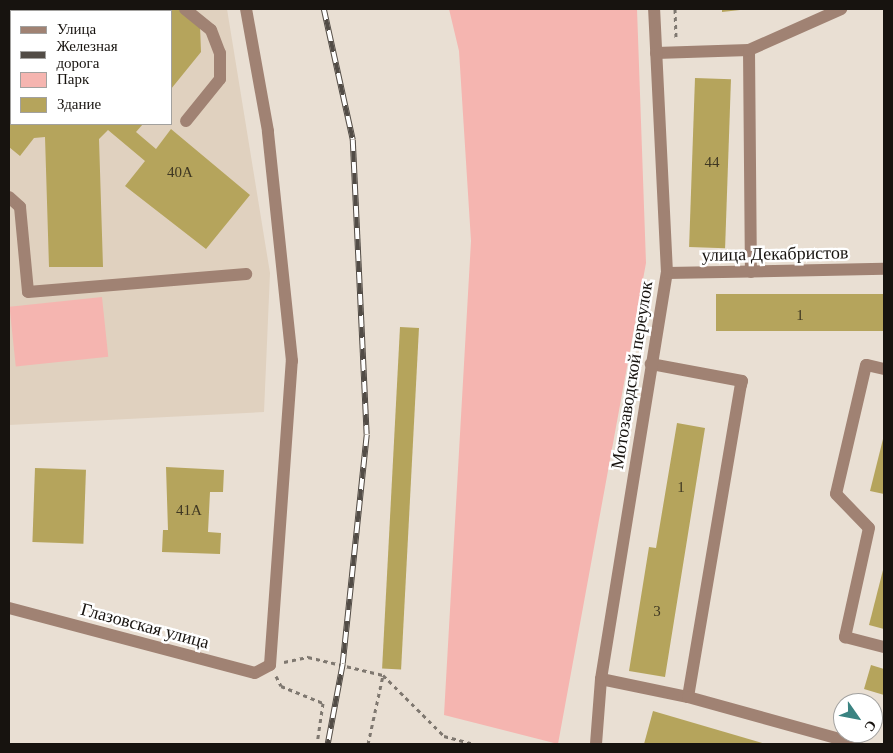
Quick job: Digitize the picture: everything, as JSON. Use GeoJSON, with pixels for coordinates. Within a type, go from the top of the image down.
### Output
{"type":"FeatureCollection","features":[{"type":"Feature","properties":{"kind":"street"},"geometry":{"type":"LineString","coordinates":[[185,9],[211,30],[220,53],[220,79],[186,121]]}},
{"type":"Feature","properties":{"kind":"street"},"geometry":{"type":"LineString","coordinates":[[246,9],[268,131],[292,361],[270,665]]}},
{"type":"Feature","properties":{"kind":"street","name":"Мотозаводской переулок"},"geometry":{"type":"LineString","coordinates":[[596,744],[601,679],[666,273],[654,9]]}},
{"type":"Feature","properties":{"kind":"street"},"geometry":{"type":"LineString","coordinates":[[656,53],[677,49],[748,50],[841,9]]}},
{"type":"Feature","properties":{"kind":"street"},"geometry":{"type":"LineString","coordinates":[[748,50],[751,272]]}},
{"type":"Feature","properties":{"kind":"street"},"geometry":{"type":"LineString","coordinates":[[9,197],[20,207],[28,292],[246,274]]}},
{"type":"Feature","properties":{"kind":"street","name":"улица Декабристов"},"geometry":{"type":"LineString","coordinates":[[666,273],[884,269]]}},
{"type":"Feature","properties":{"kind":"street"},"geometry":{"type":"LineString","coordinates":[[651,364],[742,381],[688,696]]}},
{"type":"Feature","properties":{"kind":"street"},"geometry":{"type":"LineString","coordinates":[[884,369],[866,365],[836,494],[869,528],[845,638],[884,647]]}},
{"type":"Feature","properties":{"kind":"street","name":"Глазовская улица"},"geometry":{"type":"LineString","coordinates":[[9,608],[255,673],[270,665]]}},
{"type":"Feature","properties":{"kind":"street"},"geometry":{"type":"LineString","coordinates":[[601,679],[688,696],[857,744]]}},
{"type":"Feature","properties":{"kind":"path"},"geometry":{"type":"LineString","coordinates":[[675,9],[677,49]]}},
{"type":"Feature","properties":{"kind":"path"},"geometry":{"type":"LineString","coordinates":[[317,744],[323,703],[281,686],[270,665],[308,657],[383,675],[444,736],[474,744]]}},
{"type":"Feature","properties":{"kind":"path"},"geometry":{"type":"LineString","coordinates":[[368,744],[383,675]]}},
{"type":"Feature","properties":{"kind":"shaded area"},"geometry":{"type":"Polygon","coordinates":[[[9,9],[227,9],[270,273],[264,412],[9,425],[9,9]]]}},
{"type":"Feature","properties":{"kind":"green space"},"geometry":{"type":"Polygon","coordinates":[[[449,9],[637,9],[646,263],[558,744],[444,715],[471,241],[459,51],[449,9]]]}},
{"type":"Feature","properties":{"kind":"green space"},"geometry":{"type":"Polygon","coordinates":[[[102,297],[108,357],[16,366],[10,307],[102,297]]]}},
{"type":"Feature","properties":{"kind":"building"},"geometry":{"type":"Polygon","coordinates":[[[9,9],[22,9],[10,10],[9,26],[9,9]]]}},
{"type":"Feature","properties":{"kind":"building"},"geometry":{"type":"Polygon","coordinates":[[[107,9],[180,9],[200,25],[201,52],[172,88],[172,10],[107,9]]]}},
{"type":"Feature","properties":{"kind":"building"},"geometry":{"type":"Polygon","coordinates":[[[722,9],[740,9],[740,10],[722,12],[722,9]]]}},
{"type":"Feature","properties":{"kind":"building"},"geometry":{"type":"Polygon","coordinates":[[[9,76],[10,125],[142,125],[136,132],[156,149],[171,129],[250,195],[206,249],[125,186],[145,161],[108,130],[99,139],[103,267],[49,267],[45,137],[34,138],[20,156],[9,147],[9,76]]]}},
{"type":"Feature","properties":{"kind":"building"},"geometry":{"type":"Polygon","coordinates":[[[695,78],[731,79],[725,248],[689,247],[695,78]]]}},
{"type":"Feature","properties":{"kind":"building"},"geometry":{"type":"Polygon","coordinates":[[[716,294],[884,294],[884,331],[716,331],[716,294]]]}},
{"type":"Feature","properties":{"kind":"building"},"geometry":{"type":"Polygon","coordinates":[[[400,327],[419,328],[401,670],[382,669],[400,327]]]}},
{"type":"Feature","properties":{"kind":"building"},"geometry":{"type":"Polygon","coordinates":[[[677,423],[705,428],[665,677],[629,671],[649,547],[656,548],[677,423]]]}},
{"type":"Feature","properties":{"kind":"building"},"geometry":{"type":"Polygon","coordinates":[[[884,435],[884,494],[870,491],[884,435]]]}},
{"type":"Feature","properties":{"kind":"building"},"geometry":{"type":"Polygon","coordinates":[[[166,467],[224,470],[223,492],[210,492],[208,532],[221,533],[220,554],[162,552],[163,530],[168,530],[166,467]]]}},
{"type":"Feature","properties":{"kind":"building"},"geometry":{"type":"Polygon","coordinates":[[[35,468],[86,470],[83,544],[32,542],[35,468]]]}},
{"type":"Feature","properties":{"kind":"building"},"geometry":{"type":"Polygon","coordinates":[[[884,566],[884,629],[869,625],[884,566]]]}},
{"type":"Feature","properties":{"kind":"building"},"geometry":{"type":"Polygon","coordinates":[[[871,665],[884,669],[884,695],[883,693],[864,689],[871,665]]]}},
{"type":"Feature","properties":{"kind":"building"},"geometry":{"type":"Polygon","coordinates":[[[653,711],[766,744],[644,744],[653,711]]]}},
{"type":"Feature","properties":{"kind":"railway"},"geometry":{"type":"LineString","coordinates":[[324,9],[353,140],[367,435],[343,664],[328,744]]}}]}
